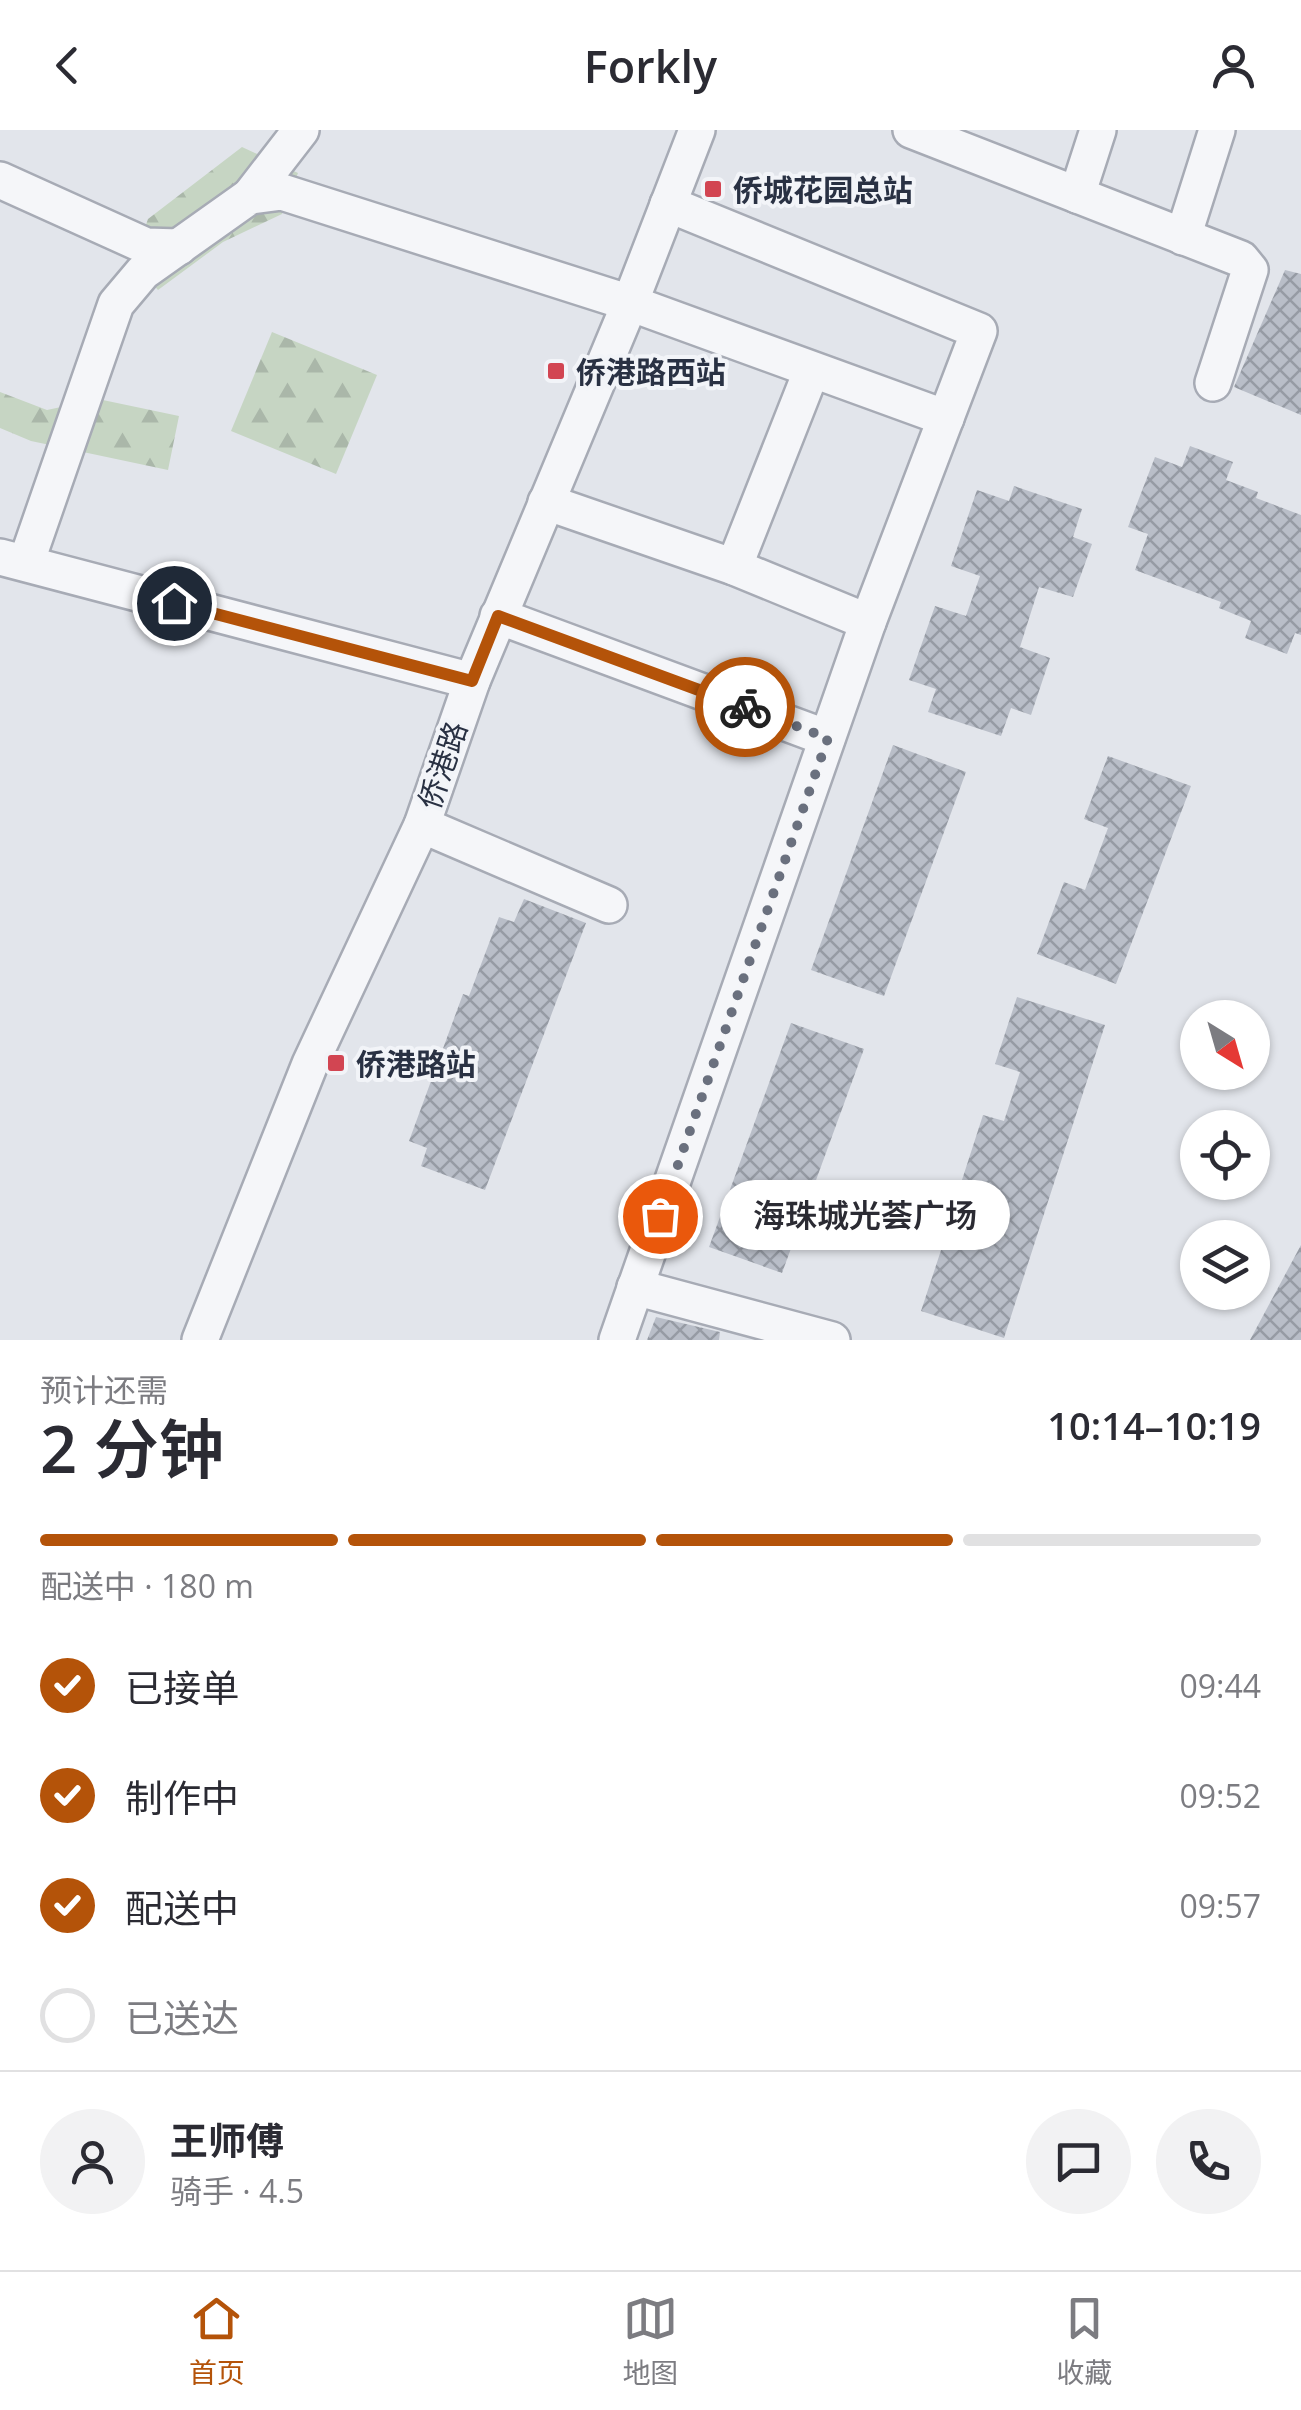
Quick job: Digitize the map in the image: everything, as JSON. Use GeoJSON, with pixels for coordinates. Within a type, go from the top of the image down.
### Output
{"type":"FeatureCollection","features":[{"type":"Feature","properties":{"kind":"street"},"geometry":{"type":"LineString","coordinates":[[301,130],[250,196],[143,272],[116,304],[13,560],[472,681]]}},
{"type":"Feature","properties":{"kind":"street","name":"侨港路"},"geometry":{"type":"LineString","coordinates":[[200,1340],[310,1064],[422,825],[472,681],[630,303],[697,130]]}},
{"type":"Feature","properties":{"kind":"street"},"geometry":{"type":"LineString","coordinates":[[911,130],[1240,259],[1250,270],[1213,384]]}},
{"type":"Feature","properties":{"kind":"street"},"geometry":{"type":"LineString","coordinates":[[1077,195],[1098,130]]}},
{"type":"Feature","properties":{"kind":"street"},"geometry":{"type":"LineString","coordinates":[[1183,236],[1217,130]]}},
{"type":"Feature","properties":{"kind":"street"},"geometry":{"type":"LineString","coordinates":[[0,180],[146,246],[179,247]]}},
{"type":"Feature","properties":{"kind":"street"},"geometry":{"type":"LineString","coordinates":[[250,196],[282,192],[630,303],[946,418]]}},
{"type":"Feature","properties":{"kind":"street"},"geometry":{"type":"LineString","coordinates":[[617,1340],[868,622],[979,331],[668,204]]}},
{"type":"Feature","properties":{"kind":"street"},"geometry":{"type":"LineString","coordinates":[[734,567],[811,372]]}},
{"type":"Feature","properties":{"kind":"street"},"geometry":{"type":"LineString","coordinates":[[546,502],[734,567],[868,622]]}},
{"type":"Feature","properties":{"kind":"street"},"geometry":{"type":"LineString","coordinates":[[498,616],[828,738]]}},
{"type":"Feature","properties":{"kind":"street"},"geometry":{"type":"LineString","coordinates":[[422,825],[609,905]]}},
{"type":"Feature","properties":{"kind":"street"},"geometry":{"type":"LineString","coordinates":[[636,1287],[832,1340]]}},
{"type":"Feature","properties":{"kind":"green space"},"geometry":{"type":"Polygon","coordinates":[[[242,147],[298,173],[282,214],[223,242],[158,290],[133,262],[148,219],[242,147]]]}},
{"type":"Feature","properties":{"kind":"green space"},"geometry":{"type":"Polygon","coordinates":[[[272,332],[377,375],[336,474],[231,431],[272,332]]]}},
{"type":"Feature","properties":{"kind":"green space"},"geometry":{"type":"Polygon","coordinates":[[[0,392],[47,410],[98,399],[179,416],[168,470],[31,441],[0,428],[0,392]]]}},
{"type":"Feature","properties":{"kind":"building"},"geometry":{"type":"Polygon","coordinates":[[[1285,270],[1301,274],[1301,415],[1234,387],[1285,270]]]}},
{"type":"Feature","properties":{"kind":"building"},"geometry":{"type":"Polygon","coordinates":[[[1190,446],[1233,462],[1226,480],[1258,492],[1256,498],[1301,515],[1301,635],[1295,633],[1287,654],[1245,638],[1251,621],[1219,608],[1221,602],[1135,570],[1148,534],[1128,527],[1155,457],[1182,467],[1190,446]]]}},
{"type":"Feature","properties":{"kind":"building"},"geometry":{"type":"Polygon","coordinates":[[[1014,486],[1082,509],[1073,537],[1092,544],[1073,597],[1039,587],[1020,647],[1050,658],[1031,715],[1011,708],[1001,736],[928,712],[936,689],[909,680],[935,606],[966,616],[980,576],[951,566],[977,490],[1009,501],[1014,486]]]}},
{"type":"Feature","properties":{"kind":"building"},"geometry":{"type":"Polygon","coordinates":[[[893,745],[966,772],[884,996],[811,970],[893,745]]]}},
{"type":"Feature","properties":{"kind":"building"},"geometry":{"type":"Polygon","coordinates":[[[1108,756],[1191,786],[1116,984],[1037,954],[1064,882],[1085,890],[1108,828],[1084,819],[1108,756]]]}},
{"type":"Feature","properties":{"kind":"building"},"geometry":{"type":"Polygon","coordinates":[[[524,899],[586,923],[485,1190],[421,1166],[427,1148],[409,1141],[463,994],[469,996],[499,917],[514,922],[524,899]]]}},
{"type":"Feature","properties":{"kind":"building"},"geometry":{"type":"Polygon","coordinates":[[[1017,997],[1105,1025],[1004,1338],[921,1311],[946,1235],[972,1244],[989,1192],[961,1183],[983,1115],[1004,1121],[1020,1072],[995,1064],[1017,997]]]}},
{"type":"Feature","properties":{"kind":"building"},"geometry":{"type":"Polygon","coordinates":[[[791,1023],[864,1049],[782,1273],[709,1247],[791,1023]]]}},
{"type":"Feature","properties":{"kind":"building"},"geometry":{"type":"Polygon","coordinates":[[[1301,1245],[1301,1340],[1250,1340],[1266,1310],[1270,1310],[1270,1303],[1301,1245]]]}},
{"type":"Feature","properties":{"kind":"building"},"geometry":{"type":"Polygon","coordinates":[[[656,1317],[720,1332],[719,1340],[647,1340],[656,1317]]]}},
{"type":"Feature","properties":{"kind":"way so far"},"geometry":{"type":"LineString","coordinates":[[660,1216],[828,738],[745,707]]}},
{"type":"Feature","properties":{"kind":"place","name":"侨城花园总站"},"geometry":{"type":"Point","coordinates":[713,189]}},
{"type":"Feature","properties":{"kind":"place","name":"侨港路西站"},"geometry":{"type":"Point","coordinates":[556,371]}},
{"type":"Feature","properties":{"kind":"place","name":"侨港路站"},"geometry":{"type":"Point","coordinates":[336,1063]}},
{"type":"Feature","properties":{"kind":"place","name":"海珠城光荟广场"},"geometry":{"type":"Point","coordinates":[660,1216]}},
{"type":"Feature","properties":{"kind":"route"},"geometry":{"type":"LineString","coordinates":[[174,603],[472,681],[498,616],[745,707]]}}]}
